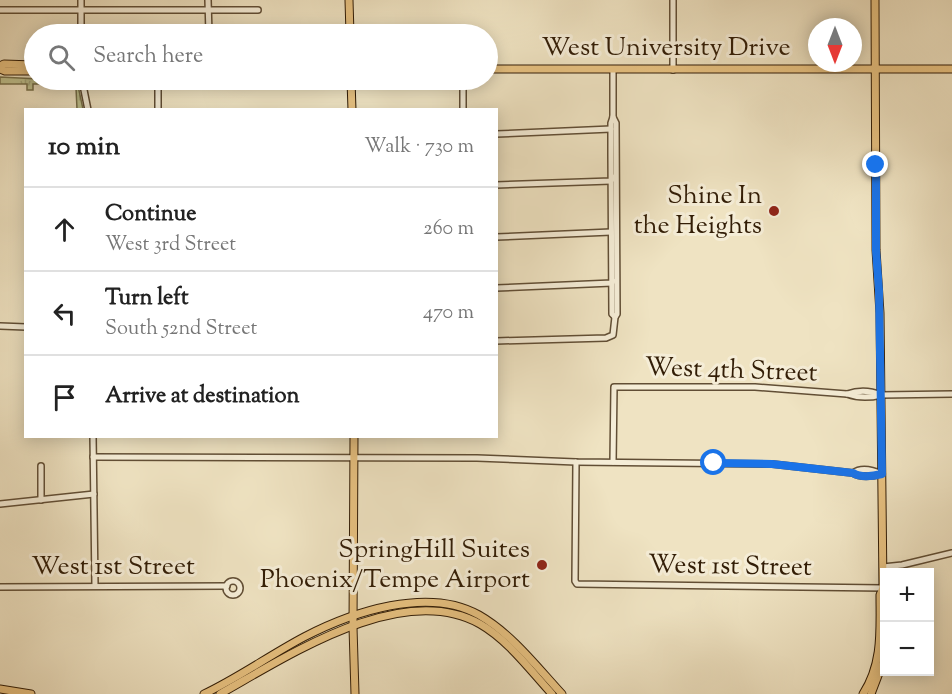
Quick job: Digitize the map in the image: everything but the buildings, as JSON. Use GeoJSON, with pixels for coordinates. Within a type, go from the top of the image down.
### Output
{"type":"FeatureCollection","features":[{"type":"Feature","properties":{"kind":"main road"},"geometry":{"type":"LineString","coordinates":[[350,0],[350,24]]}},
{"type":"Feature","properties":{"kind":"main road"},"geometry":{"type":"LineString","coordinates":[[875,0],[876,250],[879,291],[883,567]]}},
{"type":"Feature","properties":{"kind":"main road"},"geometry":{"type":"LineString","coordinates":[[24,64],[4,64],[0,67],[5,71],[24,71]]}},
{"type":"Feature","properties":{"kind":"main road","name":"West University Drive"},"geometry":{"type":"LineString","coordinates":[[498,69],[952,69]]}},
{"type":"Feature","properties":{"kind":"main road"},"geometry":{"type":"LineString","coordinates":[[351,90],[352,108]]}},
{"type":"Feature","properties":{"kind":"main road"},"geometry":{"type":"LineString","coordinates":[[354,438],[355,694]]}},
{"type":"Feature","properties":{"kind":"main road"},"geometry":{"type":"LineString","coordinates":[[863,694],[873,675],[879,653],[880,595]]}},
{"type":"Feature","properties":{"kind":"main road"},"geometry":{"type":"LineString","coordinates":[[204,694],[302,638],[353,617],[397,605],[431,602],[469,610],[492,623],[562,694]]}},
{"type":"Feature","properties":{"kind":"main road"},"geometry":{"type":"LineString","coordinates":[[220,694],[306,646],[353,627],[409,611],[463,612],[492,623]]}},
{"type":"Feature","properties":{"kind":"main road"},"geometry":{"type":"LineString","coordinates":[[453,613],[472,620],[491,631],[553,693]]}},
{"type":"Feature","properties":{"kind":"main road"},"geometry":{"type":"LineString","coordinates":[[871,694],[880,672]]}},
{"type":"Feature","properties":{"kind":"main road"},"geometry":{"type":"LineString","coordinates":[[0,689],[31,694]]}},
{"type":"Feature","properties":{"kind":"street"},"geometry":{"type":"LineString","coordinates":[[81,0],[81,24]]}},
{"type":"Feature","properties":{"kind":"street"},"geometry":{"type":"LineString","coordinates":[[208,0],[209,24]]}},
{"type":"Feature","properties":{"kind":"street"},"geometry":{"type":"LineString","coordinates":[[673,0],[673,70]]}},
{"type":"Feature","properties":{"kind":"street"},"geometry":{"type":"LineString","coordinates":[[0,10],[258,10]]}},
{"type":"Feature","properties":{"kind":"street"},"geometry":{"type":"LineString","coordinates":[[613,70],[611,232],[612,314],[615,317]]}},
{"type":"Feature","properties":{"kind":"street"},"geometry":{"type":"LineString","coordinates":[[84,90],[88,108]]}},
{"type":"Feature","properties":{"kind":"street"},"geometry":{"type":"LineString","coordinates":[[158,90],[158,108]]}},
{"type":"Feature","properties":{"kind":"street"},"geometry":{"type":"LineString","coordinates":[[463,90],[463,108]]}},
{"type":"Feature","properties":{"kind":"street"},"geometry":{"type":"LineString","coordinates":[[498,341],[606,338],[613,335],[617,314],[617,267],[616,123],[613,117]]}},
{"type":"Feature","properties":{"kind":"street"},"geometry":{"type":"LineString","coordinates":[[498,134],[611,129]]}},
{"type":"Feature","properties":{"kind":"street"},"geometry":{"type":"LineString","coordinates":[[611,129],[616,154]]}},
{"type":"Feature","properties":{"kind":"street"},"geometry":{"type":"LineString","coordinates":[[611,181],[616,167]]}},
{"type":"Feature","properties":{"kind":"street"},"geometry":{"type":"LineString","coordinates":[[498,185],[611,181]]}},
{"type":"Feature","properties":{"kind":"street"},"geometry":{"type":"LineString","coordinates":[[611,232],[616,218]]}},
{"type":"Feature","properties":{"kind":"street"},"geometry":{"type":"LineString","coordinates":[[498,237],[611,232]]}},
{"type":"Feature","properties":{"kind":"street"},"geometry":{"type":"LineString","coordinates":[[612,284],[617,267]]}},
{"type":"Feature","properties":{"kind":"street"},"geometry":{"type":"LineString","coordinates":[[498,288],[612,284]]}},
{"type":"Feature","properties":{"kind":"street"},"geometry":{"type":"LineString","coordinates":[[0,327],[24,327]]}},
{"type":"Feature","properties":{"kind":"street","name":"West 4th Street"},"geometry":{"type":"LineString","coordinates":[[613,462],[614,387],[755,387],[863,397],[880,394],[952,394]]}},
{"type":"Feature","properties":{"kind":"street"},"geometry":{"type":"LineString","coordinates":[[93,438],[95,586]]}},
{"type":"Feature","properties":{"kind":"street"},"geometry":{"type":"LineString","coordinates":[[93,457],[477,458],[576,462],[772,464],[863,476],[882,474]]}},
{"type":"Feature","properties":{"kind":"street","name":"West 1st Street"},"geometry":{"type":"LineString","coordinates":[[576,462],[575,581],[577,584],[880,590]]}},
{"type":"Feature","properties":{"kind":"street"},"geometry":{"type":"LineString","coordinates":[[41,466],[41,500]]}},
{"type":"Feature","properties":{"kind":"street"},"geometry":{"type":"LineString","coordinates":[[0,504],[94,494]]}},
{"type":"Feature","properties":{"kind":"street"},"geometry":{"type":"LineString","coordinates":[[883,567],[902,566],[952,553]]}},
{"type":"Feature","properties":{"kind":"street","name":"West 1st Street"},"geometry":{"type":"LineString","coordinates":[[0,587],[227,586]]}},
{"type":"Feature","properties":{"kind":"green space"},"geometry":{"type":"Polygon","coordinates":[[[0,77],[24,78],[24,84],[0,84],[0,77]]]}},
{"type":"Feature","properties":{"kind":"green space"},"geometry":{"type":"Polygon","coordinates":[[[76,90],[79,90],[83,108],[77,108],[76,90]]]}},
{"type":"Feature","properties":{"kind":"place","name":"Shine In the Heights"},"geometry":{"type":"Point","coordinates":[774,211]}},
{"type":"Feature","properties":{"kind":"place","name":"SpringHill Suites Phoenix/Tempe Airport"},"geometry":{"type":"Point","coordinates":[542,565]}},
{"type":"Feature","properties":{"kind":"route"},"geometry":{"type":"LineString","coordinates":[[714,463],[772,464],[856,475],[882,474],[879,291],[876,266],[876,165]]}}]}
